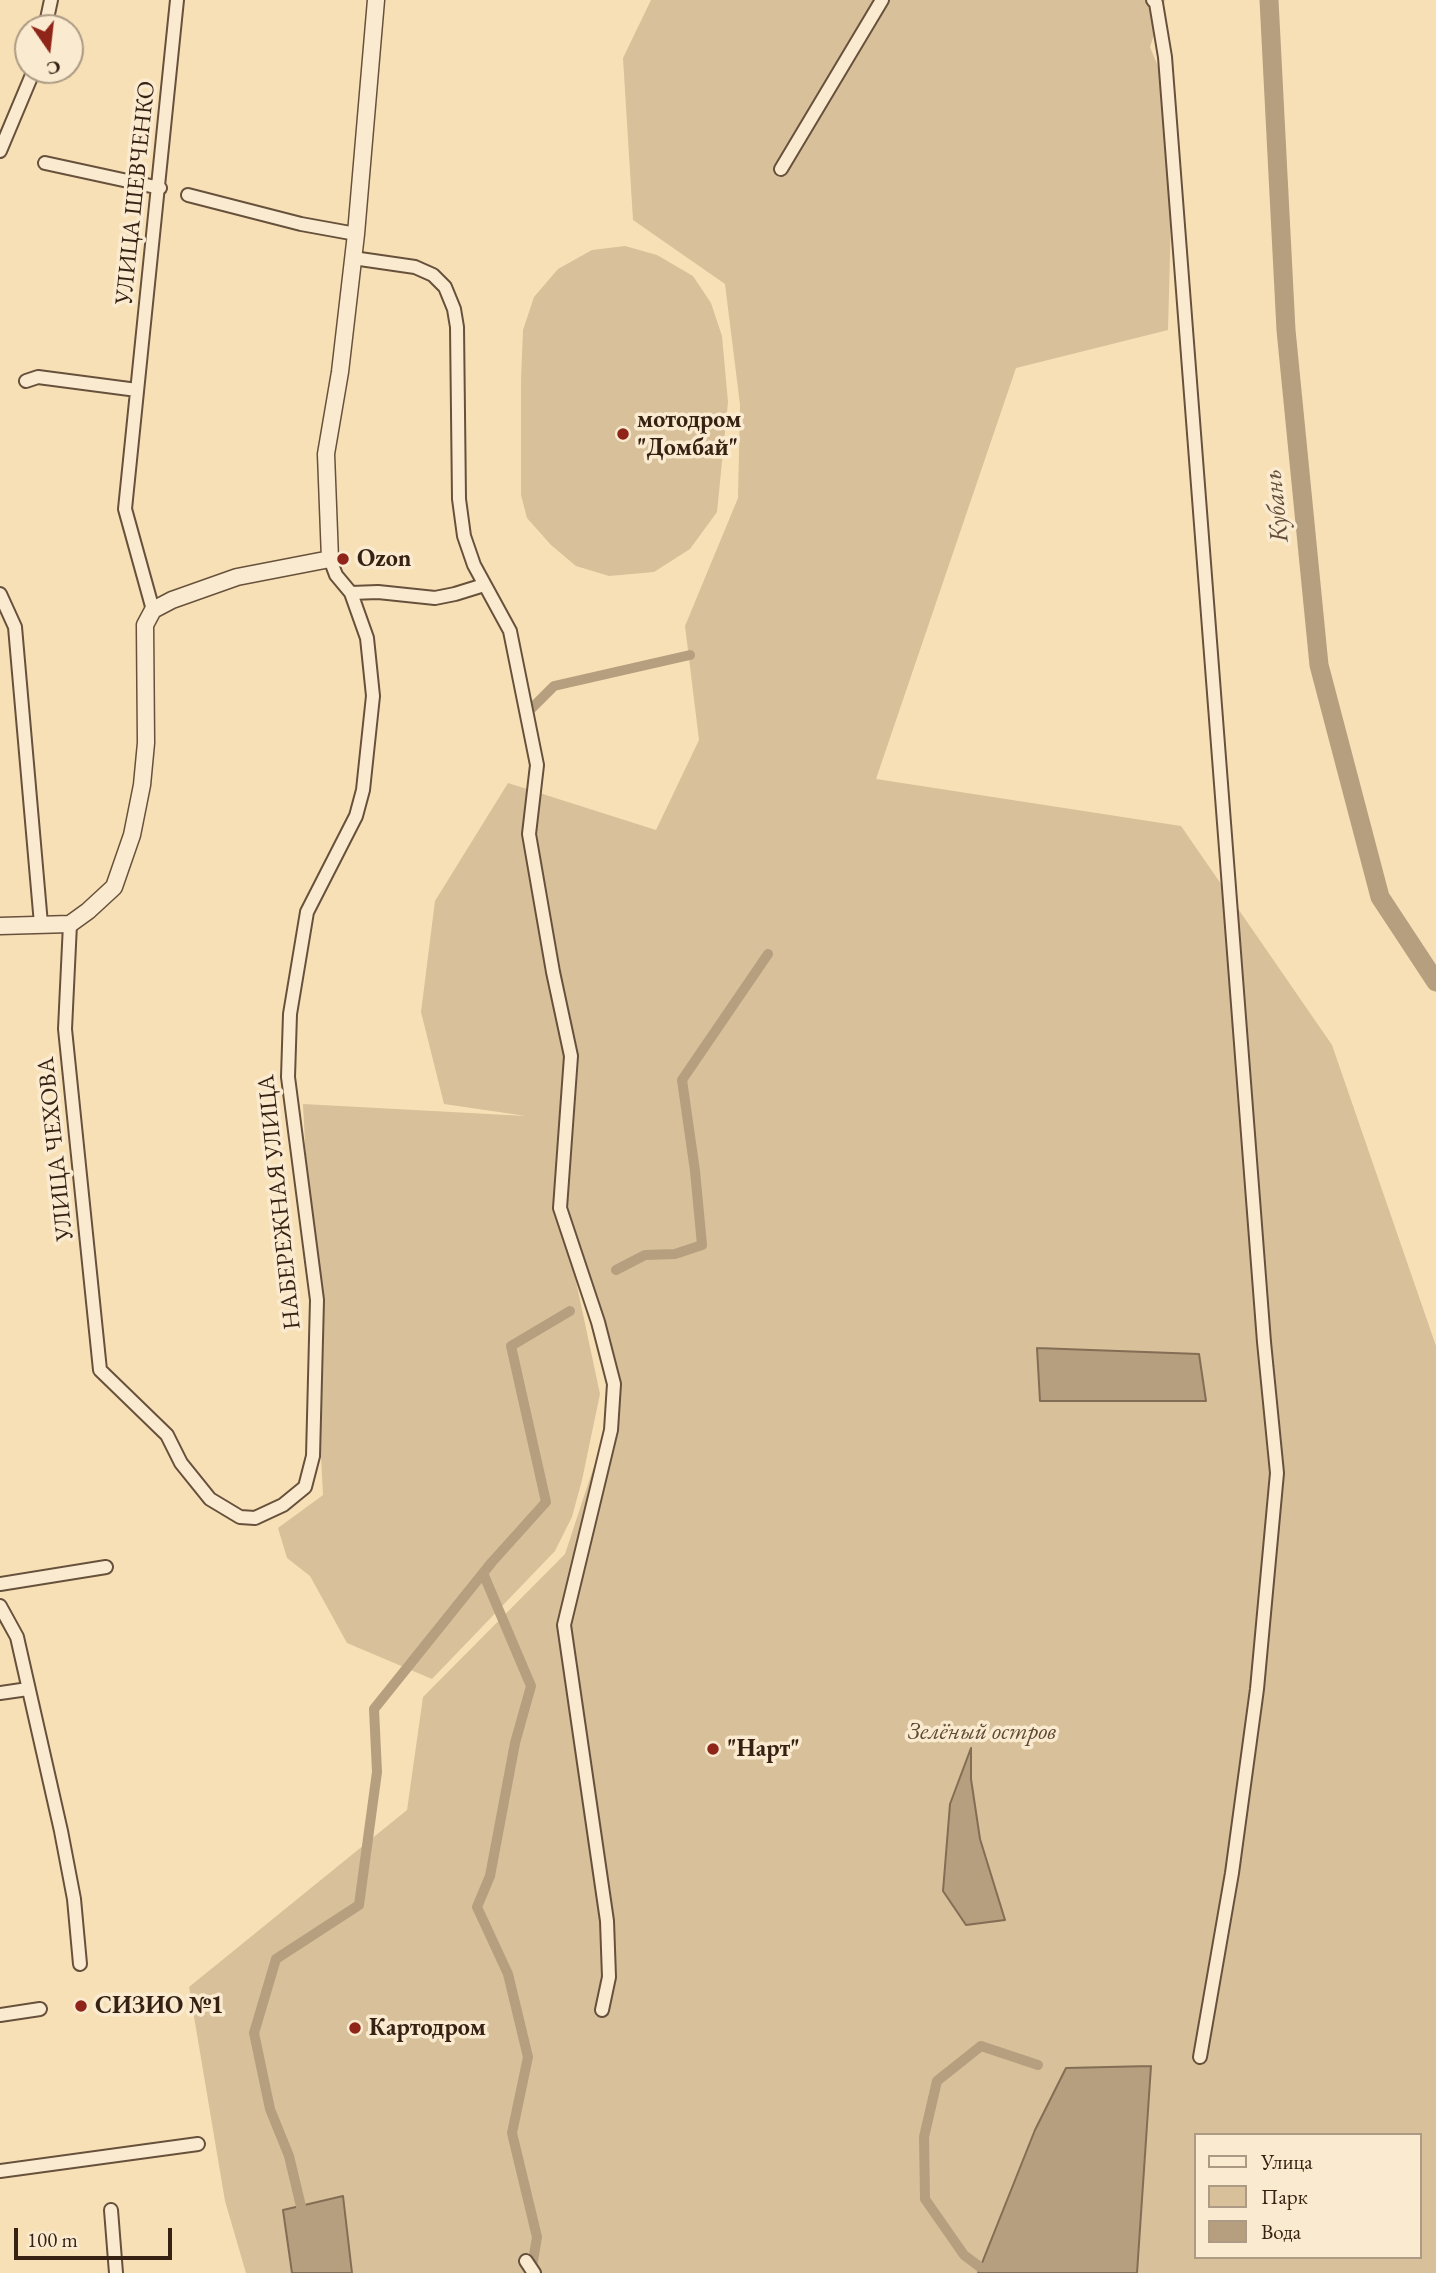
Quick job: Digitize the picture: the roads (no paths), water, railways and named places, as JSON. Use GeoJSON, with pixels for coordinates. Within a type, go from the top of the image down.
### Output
{"type":"FeatureCollection","features":[{"type":"Feature","properties":{"kind":"street","name":"УЛИЦА ШЕВЧЕНКО"},"geometry":{"type":"LineString","coordinates":[[153,610],[125,509],[160,188],[177,0]]}},
{"type":"Feature","properties":{"kind":"street","name":"НАБЕРЕЖНАЯ УЛИЦА"},"geometry":{"type":"LineString","coordinates":[[100,1370],[167,1434],[181,1463],[210,1499],[240,1517],[255,1517],[284,1505],[305,1488],[313,1455],[317,1300],[288,1077],[290,1014],[307,912],[356,816],[363,790],[373,696],[368,638],[351,593],[336,575],[330,559],[326,454],[340,372],[354,258],[376,0]]}},
{"type":"Feature","properties":{"kind":"street"},"geometry":{"type":"LineString","coordinates":[[781,169],[882,0]]}},
{"type":"Feature","properties":{"kind":"street"},"geometry":{"type":"LineString","coordinates":[[1153,0],[1165,57],[1262,1314],[1277,1473],[1257,1689],[1232,1873],[1200,2057]]}},
{"type":"Feature","properties":{"kind":"street"},"geometry":{"type":"LineString","coordinates":[[0,151],[28,84]]}},
{"type":"Feature","properties":{"kind":"street"},"geometry":{"type":"LineString","coordinates":[[45,163],[160,188]]}},
{"type":"Feature","properties":{"kind":"street"},"geometry":{"type":"LineString","coordinates":[[188,195],[301,224],[356,234]]}},
{"type":"Feature","properties":{"kind":"street"},"geometry":{"type":"LineString","coordinates":[[354,258],[415,267],[433,275],[445,288],[454,309],[457,339],[458,499],[464,536],[474,565],[510,631],[537,765],[529,834],[571,1056],[559,1208],[598,1322],[614,1384],[611,1430],[564,1625],[607,1921],[609,1977],[602,2010]]}},
{"type":"Feature","properties":{"kind":"street"},"geometry":{"type":"LineString","coordinates":[[26,381],[38,377],[137,390]]}},
{"type":"Feature","properties":{"kind":"street"},"geometry":{"type":"LineString","coordinates":[[0,926],[70,924],[114,887],[132,835],[142,785],[146,743],[145,625],[153,610],[172,600],[237,577],[330,559]]}},
{"type":"Feature","properties":{"kind":"street"},"geometry":{"type":"LineString","coordinates":[[351,593],[378,592],[435,598],[484,585]]}},
{"type":"Feature","properties":{"kind":"street"},"geometry":{"type":"LineString","coordinates":[[0,594],[15,627],[41,923]]}},
{"type":"Feature","properties":{"kind":"street","name":"УЛИЦА ЧЕХОВА"},"geometry":{"type":"LineString","coordinates":[[70,924],[65,1029],[100,1370]]}},
{"type":"Feature","properties":{"kind":"street"},"geometry":{"type":"LineString","coordinates":[[0,1584],[106,1567]]}},
{"type":"Feature","properties":{"kind":"street"},"geometry":{"type":"LineString","coordinates":[[0,1606],[17,1637],[64,1844],[74,1899],[80,1964]]}},
{"type":"Feature","properties":{"kind":"street"},"geometry":{"type":"LineString","coordinates":[[0,1693],[28,1689]]}},
{"type":"Feature","properties":{"kind":"street"},"geometry":{"type":"LineString","coordinates":[[0,2015],[40,2009]]}},
{"type":"Feature","properties":{"kind":"street"},"geometry":{"type":"LineString","coordinates":[[0,2171],[198,2144]]}},
{"type":"Feature","properties":{"kind":"street"},"geometry":{"type":"LineString","coordinates":[[111,2210],[116,2273]]}},
{"type":"Feature","properties":{"kind":"street"},"geometry":{"type":"LineString","coordinates":[[526,2262],[534,2273]]}},
{"type":"Feature","properties":{"kind":"water"},"geometry":{"type":"Polygon","coordinates":[[[1037,1348],[1199,1354],[1206,1401],[1040,1401],[1037,1348]]]}},
{"type":"Feature","properties":{"kind":"water"},"geometry":{"type":"Polygon","coordinates":[[[971,1748],[971,1779],[980,1839],[1005,1920],[966,1925],[943,1891],[950,1804],[971,1748]]]}},
{"type":"Feature","properties":{"kind":"water"},"geometry":{"type":"Polygon","coordinates":[[[1151,2066],[1137,2273],[978,2273],[1035,2130],[1066,2068],[1151,2066]]]}},
{"type":"Feature","properties":{"kind":"water"},"geometry":{"type":"Polygon","coordinates":[[[343,2196],[352,2273],[292,2273],[283,2210],[343,2196]]]}},
{"type":"Feature","properties":{"kind":"waterway","name":"Кубань"},"geometry":{"type":"LineString","coordinates":[[1269,0],[1286,330],[1319,665],[1380,897],[1436,982]]}},
{"type":"Feature","properties":{"kind":"waterway"},"geometry":{"type":"LineString","coordinates":[[531,709],[554,686],[690,655]]}},
{"type":"Feature","properties":{"kind":"waterway"},"geometry":{"type":"LineString","coordinates":[[616,1270],[645,1255],[675,1254],[702,1245],[682,1080],[768,954]]}},
{"type":"Feature","properties":{"kind":"waterway"},"geometry":{"type":"LineString","coordinates":[[304,2219],[289,2156],[270,2109],[254,2033],[276,1959],[359,1905],[377,1772],[374,1709],[492,1562],[546,1502],[511,1346],[570,1311]]}},
{"type":"Feature","properties":{"kind":"waterway"},"geometry":{"type":"LineString","coordinates":[[483,1573],[531,1686],[515,1743],[490,1876],[477,1907],[508,1974],[528,2057],[512,2133],[537,2237],[531,2273]]}},
{"type":"Feature","properties":{"kind":"waterway"},"geometry":{"type":"LineString","coordinates":[[980,2267],[964,2255],[925,2199],[924,2137],[937,2081],[981,2046],[1038,2065]]}},
{"type":"Feature","properties":{"kind":"place","name":"мотодром \"Домбай\""},"geometry":{"type":"Point","coordinates":[623,434]}},
{"type":"Feature","properties":{"kind":"place","name":"Ozon"},"geometry":{"type":"Point","coordinates":[343,559]}},
{"type":"Feature","properties":{"kind":"place","name":"\"Нарт\""},"geometry":{"type":"Point","coordinates":[713,1749]}},
{"type":"Feature","properties":{"kind":"place","name":"СИЗИО №1"},"geometry":{"type":"Point","coordinates":[81,2006]}},
{"type":"Feature","properties":{"kind":"place","name":"Картодром"},"geometry":{"type":"Point","coordinates":[355,2028]}},
{"type":"Feature","properties":{"kind":"park label","name":"Зелёный остров"},"geometry":{"type":"Point","coordinates":[982,1732]}}]}
